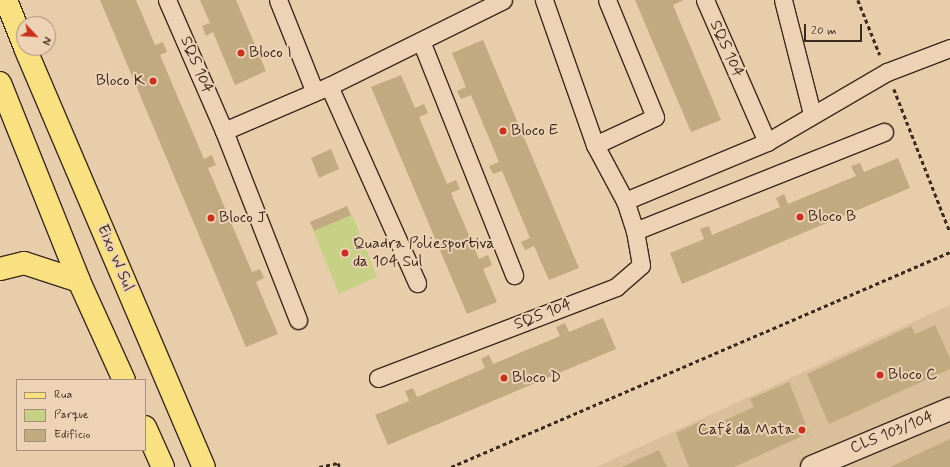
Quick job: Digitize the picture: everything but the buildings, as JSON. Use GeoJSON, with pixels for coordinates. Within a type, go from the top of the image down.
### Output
{"type":"FeatureCollection","features":[{"type":"Feature","properties":{"kind":"main road","name":"Eixo W Sul"},"geometry":{"type":"LineString","coordinates":[[6,0],[16,25]]}},
{"type":"Feature","properties":{"kind":"main road","name":"Eixo W Sul"},"geometry":{"type":"LineString","coordinates":[[29,56],[204,467]]}},
{"type":"Feature","properties":{"kind":"main road"},"geometry":{"type":"LineString","coordinates":[[0,83],[79,281],[124,379]]}},
{"type":"Feature","properties":{"kind":"main road"},"geometry":{"type":"LineString","coordinates":[[0,269],[24,263],[79,281]]}},
{"type":"Feature","properties":{"kind":"main road"},"geometry":{"type":"LineString","coordinates":[[146,429],[163,467]]}},
{"type":"Feature","properties":{"kind":"street","name":"SQS 104"},"geometry":{"type":"LineString","coordinates":[[167,0],[224,130],[298,320]]}},
{"type":"Feature","properties":{"kind":"street"},"geometry":{"type":"LineString","coordinates":[[278,0],[417,283]]}},
{"type":"Feature","properties":{"kind":"street"},"geometry":{"type":"LineString","coordinates":[[224,130],[321,88],[421,41],[503,0]]}},
{"type":"Feature","properties":{"kind":"street","name":"SQS 104"},"geometry":{"type":"LineString","coordinates":[[378,378],[616,287],[641,265],[635,231],[625,201],[595,145],[544,0]]}},
{"type":"Feature","properties":{"kind":"street"},"geometry":{"type":"LineString","coordinates":[[595,145],[655,116],[607,0]]}},
{"type":"Feature","properties":{"kind":"street","name":"SQS 104"},"geometry":{"type":"LineString","coordinates":[[705,0],[767,142]]}},
{"type":"Feature","properties":{"kind":"street"},"geometry":{"type":"LineString","coordinates":[[783,0],[812,114]]}},
{"type":"Feature","properties":{"kind":"street"},"geometry":{"type":"LineString","coordinates":[[421,41],[514,275]]}},
{"type":"Feature","properties":{"kind":"street"},"geometry":{"type":"LineString","coordinates":[[625,201],[767,142],[812,114],[887,72],[950,48]]}},
{"type":"Feature","properties":{"kind":"street"},"geometry":{"type":"LineString","coordinates":[[635,231],[884,132]]}},
{"type":"Feature","properties":{"kind":"street","name":"CLS 103/104"},"geometry":{"type":"LineString","coordinates":[[812,467],[950,409]]}},
{"type":"Feature","properties":{"kind":"path"},"geometry":{"type":"LineString","coordinates":[[858,0],[950,232]]}},
{"type":"Feature","properties":{"kind":"path"},"geometry":{"type":"LineString","coordinates":[[451,467],[950,252]]}},
{"type":"Feature","properties":{"kind":"path"},"geometry":{"type":"LineString","coordinates":[[319,467],[338,463],[340,467]]}},
{"type":"Feature","properties":{"kind":"shaded area"},"geometry":{"type":"Polygon","coordinates":[[[950,305],[950,467],[596,467],[950,305]]]}},
{"type":"Feature","properties":{"kind":"green space","name":"Quadra Poliesportiva da 104 Sul"},"geometry":{"type":"Polygon","coordinates":[[[352,214],[377,277],[339,294],[313,230],[352,214]]]}},
{"type":"Feature","properties":{"kind":"place","name":"Bloco I"},"geometry":{"type":"Point","coordinates":[241,53]}},
{"type":"Feature","properties":{"kind":"place","name":"Bloco K"},"geometry":{"type":"Point","coordinates":[153,81]}},
{"type":"Feature","properties":{"kind":"place","name":"Bloco E"},"geometry":{"type":"Point","coordinates":[503,131]}},
{"type":"Feature","properties":{"kind":"place","name":"Bloco B"},"geometry":{"type":"Point","coordinates":[800,217]}},
{"type":"Feature","properties":{"kind":"place","name":"Bloco J"},"geometry":{"type":"Point","coordinates":[211,218]}},
{"type":"Feature","properties":{"kind":"place","name":"Quadra Poliesportiva da 104 Sul"},"geometry":{"type":"Point","coordinates":[345,253]}},
{"type":"Feature","properties":{"kind":"place","name":"Bloco C"},"geometry":{"type":"Point","coordinates":[880,375]}},
{"type":"Feature","properties":{"kind":"place","name":"Bloco D"},"geometry":{"type":"Point","coordinates":[504,378]}},
{"type":"Feature","properties":{"kind":"place","name":"Café da Mata"},"geometry":{"type":"Point","coordinates":[802,430]}}]}
